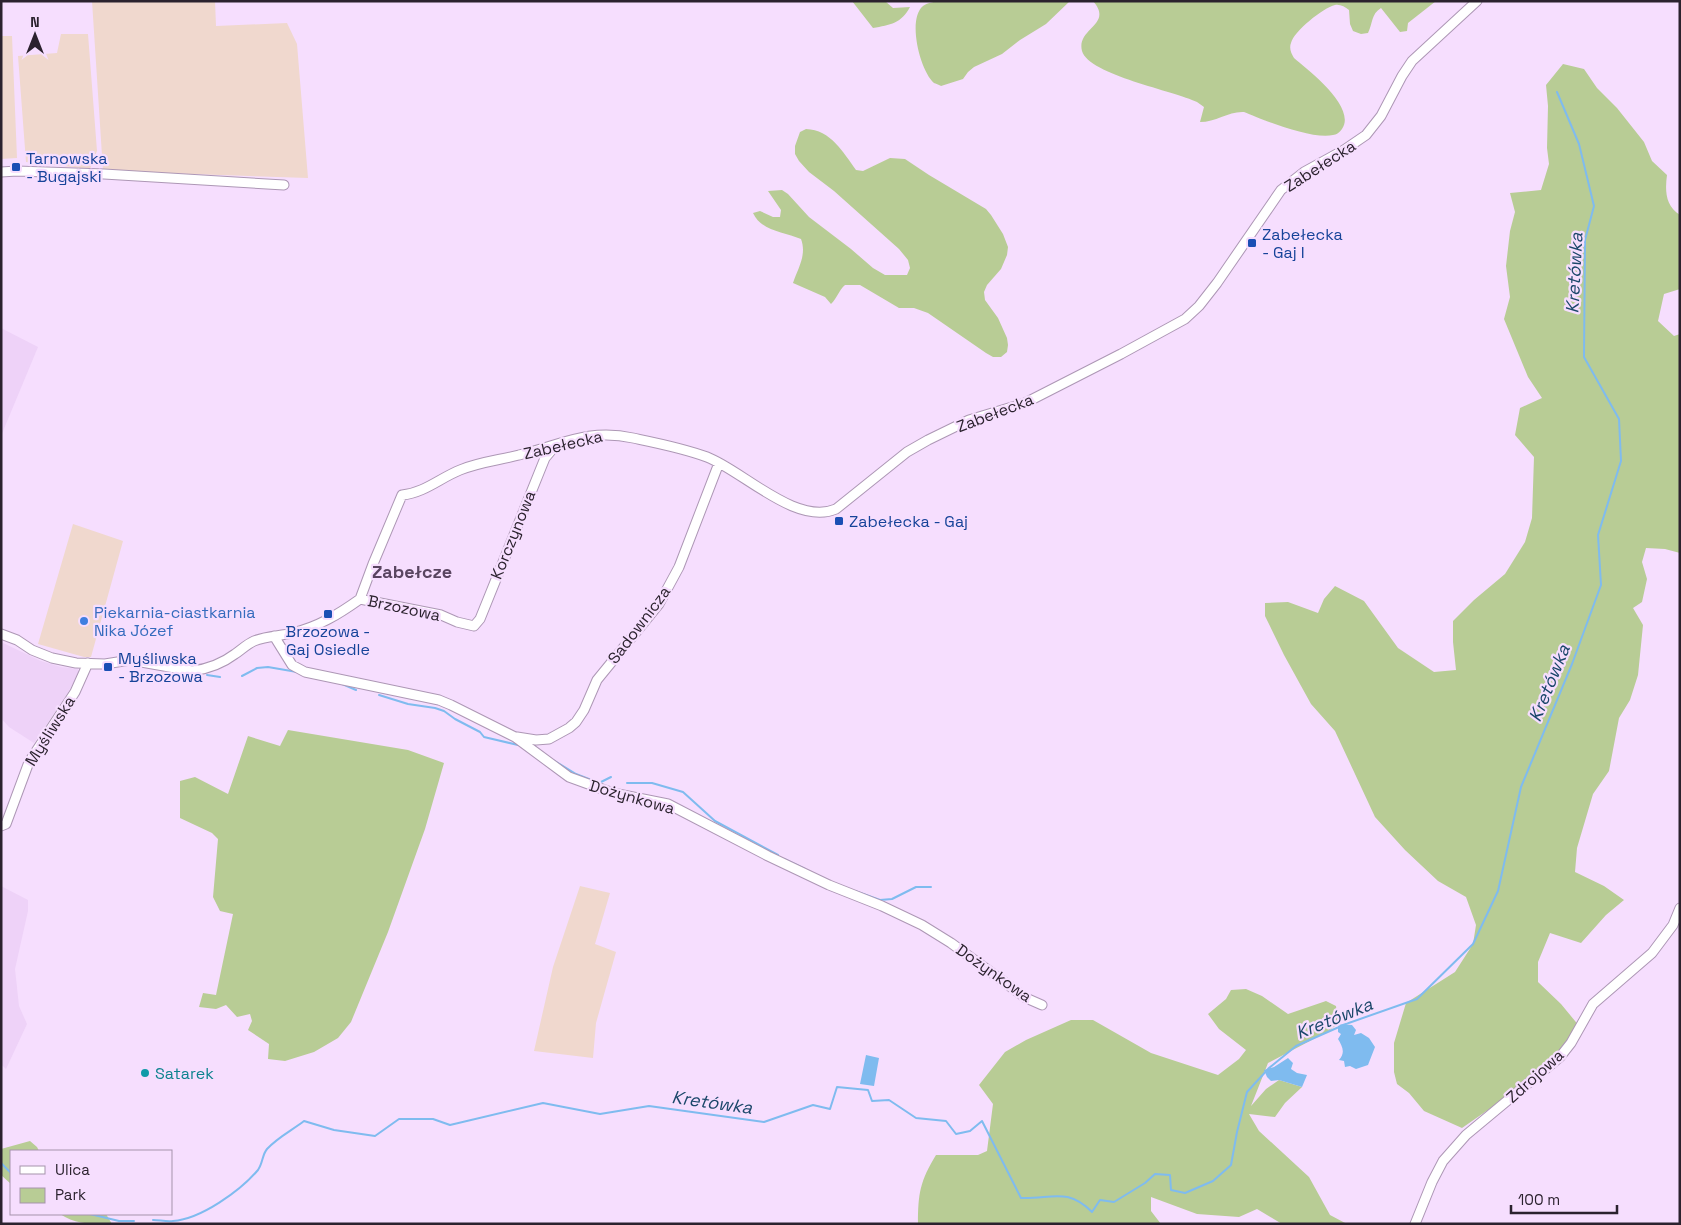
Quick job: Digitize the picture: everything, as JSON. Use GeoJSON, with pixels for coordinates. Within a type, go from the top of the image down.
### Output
{"type":"FeatureCollection","features":[{"type":"Feature","properties":{"kind":"street","name":"Zabełecka"},"geometry":{"type":"LineString","coordinates":[[360,599],[402,495],[424,490],[442,478],[464,468],[520,455],[545,446],[556,446],[580,438],[611,434],[676,448],[707,457],[794,506],[814,512],[827,513],[836,509],[907,452],[928,440],[969,420],[1026,403],[1185,319],[1199,306],[1217,284],[1281,190],[1304,172],[1366,135],[1381,116],[1412,61],[1477,1]]}},
{"type":"Feature","properties":{"kind":"street"},"geometry":{"type":"LineString","coordinates":[[1,172],[95,174],[284,186]]}},
{"type":"Feature","properties":{"kind":"street","name":"Korczynowa"},"geometry":{"type":"LineString","coordinates":[[474,626],[480,619],[545,458],[556,446]]}},
{"type":"Feature","properties":{"kind":"street","name":"Sadownicza"},"geometry":{"type":"LineString","coordinates":[[514,737],[536,740],[549,738],[569,728],[576,722],[584,710],[597,680],[659,604],[679,567],[719,463]]}},
{"type":"Feature","properties":{"kind":"street","name":"Brzozowa"},"geometry":{"type":"LineString","coordinates":[[88,664],[105,664],[130,660],[172,668],[202,670],[228,659],[252,641],[293,633],[330,620],[360,599],[441,615],[457,622],[474,626]]}},
{"type":"Feature","properties":{"kind":"street"},"geometry":{"type":"LineString","coordinates":[[1,634],[52,658],[88,664]]}},
{"type":"Feature","properties":{"kind":"street","name":"Dożynkowa"},"geometry":{"type":"LineString","coordinates":[[274,636],[292,665],[305,672],[439,700],[514,737],[569,777],[613,793],[668,804],[768,856],[829,885],[882,906],[922,925],[951,943],[1026,998],[1042,1004]]}},
{"type":"Feature","properties":{"kind":"street","name":"Myśliwska"},"geometry":{"type":"LineString","coordinates":[[1,826],[6,824],[29,762],[75,692],[88,664]]}},
{"type":"Feature","properties":{"kind":"street","name":"Zdrojowa"},"geometry":{"type":"LineString","coordinates":[[1415,1224],[1432,1182],[1443,1161],[1466,1136],[1560,1057],[1571,1043],[1593,1004],[1652,953],[1669,931],[1679,912]]}},
{"type":"Feature","properties":{"kind":"shaded area"},"geometry":{"type":"Polygon","coordinates":[[[92,1],[215,1],[216,26],[287,23],[297,44],[308,178],[103,171],[92,1]]]}},
{"type":"Feature","properties":{"kind":"shaded area"},"geometry":{"type":"Polygon","coordinates":[[[61,34],[88,34],[97,151],[90,169],[26,162],[18,56],[57,53],[61,34]]]}},
{"type":"Feature","properties":{"kind":"shaded area"},"geometry":{"type":"Polygon","coordinates":[[[1,36],[12,36],[17,158],[1,159],[1,36]]]}},
{"type":"Feature","properties":{"kind":"shaded area"},"geometry":{"type":"Polygon","coordinates":[[[1,328],[38,347],[1,436],[1,328]]]}},
{"type":"Feature","properties":{"kind":"shaded area"},"geometry":{"type":"Polygon","coordinates":[[[73,524],[123,541],[91,657],[84,657],[38,644],[73,524]]]}},
{"type":"Feature","properties":{"kind":"shaded area"},"geometry":{"type":"Polygon","coordinates":[[[1,642],[41,661],[61,667],[78,669],[78,675],[67,694],[34,743],[9,727],[1,718],[1,642]]]}},
{"type":"Feature","properties":{"kind":"shaded area"},"geometry":{"type":"Polygon","coordinates":[[[1,886],[28,900],[28,911],[15,969],[19,1006],[27,1024],[6,1069],[1,1064],[1,886]]]}},
{"type":"Feature","properties":{"kind":"shaded area"},"geometry":{"type":"Polygon","coordinates":[[[580,886],[610,893],[595,944],[616,952],[596,1023],[593,1058],[534,1051],[553,967],[580,886]]]}},
{"type":"Feature","properties":{"kind":"green space"},"geometry":{"type":"Polygon","coordinates":[[[852,1],[885,1],[893,8],[910,7],[899,20],[885,26],[873,28],[852,1]]]}},
{"type":"Feature","properties":{"kind":"green space"},"geometry":{"type":"Polygon","coordinates":[[[938,1],[1070,1],[1046,24],[1002,54],[974,67],[963,79],[941,86],[934,83],[924,68],[917,45],[916,33],[918,13],[923,6],[938,1]]]}},
{"type":"Feature","properties":{"kind":"green space"},"geometry":{"type":"Polygon","coordinates":[[[1093,1],[1436,1],[1408,23],[1407,31],[1400,32],[1381,8],[1374,16],[1368,33],[1361,34],[1353,31],[1350,24],[1349,10],[1337,5],[1317,15],[1297,32],[1290,45],[1294,58],[1329,90],[1343,110],[1345,120],[1342,129],[1335,134],[1324,136],[1301,132],[1244,112],[1200,122],[1204,107],[1197,102],[1100,68],[1088,60],[1082,51],[1084,37],[1099,16],[1098,9],[1093,1]]]}},
{"type":"Feature","properties":{"kind":"green space"},"geometry":{"type":"Polygon","coordinates":[[[1563,64],[1584,69],[1597,88],[1617,108],[1644,142],[1652,161],[1667,175],[1667,197],[1671,207],[1680,215],[1680,289],[1664,294],[1658,321],[1674,336],[1680,334],[1680,553],[1665,549],[1646,548],[1642,562],[1647,579],[1642,602],[1633,608],[1643,625],[1638,675],[1630,700],[1619,718],[1609,771],[1593,794],[1577,848],[1575,872],[1604,886],[1624,900],[1606,915],[1581,943],[1550,933],[1538,962],[1538,982],[1561,1004],[1580,1027],[1534,1078],[1462,1128],[1424,1111],[1409,1093],[1397,1084],[1394,1072],[1394,1043],[1406,1003],[1455,972],[1473,944],[1476,925],[1466,897],[1438,881],[1405,850],[1375,817],[1335,731],[1311,704],[1284,655],[1265,616],[1265,603],[1288,602],[1318,613],[1324,599],[1335,586],[1364,601],[1398,648],[1434,672],[1456,670],[1453,621],[1505,574],[1525,542],[1532,518],[1534,457],[1515,435],[1520,408],[1542,398],[1528,377],[1504,319],[1510,297],[1506,266],[1510,231],[1515,212],[1510,193],[1541,190],[1549,164],[1546,85],[1563,64]]]}},
{"type":"Feature","properties":{"kind":"green space"},"geometry":{"type":"Polygon","coordinates":[[[806,129],[823,133],[836,143],[856,170],[863,171],[890,158],[905,159],[986,209],[1003,234],[1008,247],[1001,269],[987,285],[984,292],[985,300],[998,318],[1007,338],[1007,352],[1001,357],[993,357],[928,313],[914,308],[899,308],[860,285],[845,285],[831,304],[825,297],[793,283],[803,251],[801,239],[761,224],[753,213],[760,211],[773,217],[780,217],[781,210],[768,191],[782,190],[788,194],[809,217],[873,268],[885,275],[907,275],[910,268],[908,260],[899,249],[834,191],[809,172],[799,161],[795,154],[795,146],[800,132],[806,129]]]}},
{"type":"Feature","properties":{"kind":"green space"},"geometry":{"type":"Polygon","coordinates":[[[288,730],[408,750],[444,763],[425,829],[388,932],[351,1022],[338,1038],[314,1052],[285,1061],[268,1059],[269,1044],[248,1030],[252,1021],[250,1014],[237,1017],[226,1005],[216,1009],[199,1007],[203,993],[216,995],[233,914],[220,911],[213,897],[218,839],[212,833],[180,818],[180,781],[195,777],[228,794],[248,736],[280,746],[288,730]]]}},
{"type":"Feature","properties":{"kind":"green space"},"geometry":{"type":"Polygon","coordinates":[[[1246,989],[1262,996],[1288,1014],[1326,1001],[1336,1006],[1338,1024],[1327,1032],[1268,1063],[1251,1106],[1266,1089],[1279,1080],[1302,1087],[1285,1103],[1275,1117],[1249,1114],[1259,1131],[1309,1177],[1330,1215],[1347,1224],[1282,1224],[1257,1209],[1239,1217],[1197,1214],[1151,1197],[1151,1211],[1161,1224],[918,1224],[923,1180],[936,1155],[978,1155],[987,1151],[993,1104],[979,1085],[1005,1052],[1026,1040],[1071,1020],[1093,1020],[1151,1053],[1218,1075],[1239,1059],[1246,1050],[1219,1029],[1208,1014],[1226,999],[1231,990],[1246,989]]]}},
{"type":"Feature","properties":{"kind":"green space"},"geometry":{"type":"Polygon","coordinates":[[[30,1141],[38,1150],[10,1150],[10,1183],[1,1175],[1,1149],[30,1141]]]}},
{"type":"Feature","properties":{"kind":"green space"},"geometry":{"type":"Polygon","coordinates":[[[62,1215],[107,1215],[112,1224],[91,1224],[66,1218],[62,1215]]]}},
{"type":"Feature","properties":{"kind":"water"},"geometry":{"type":"Polygon","coordinates":[[[1338,1024],[1352,1025],[1356,1030],[1354,1035],[1361,1033],[1369,1038],[1375,1047],[1368,1065],[1356,1069],[1350,1066],[1345,1067],[1344,1061],[1339,1060],[1343,1052],[1338,1039],[1341,1034],[1338,1032],[1338,1024]]]}},
{"type":"Feature","properties":{"kind":"water"},"geometry":{"type":"Polygon","coordinates":[[[866,1055],[879,1058],[874,1086],[860,1084],[866,1055]]]}},
{"type":"Feature","properties":{"kind":"water"},"geometry":{"type":"Polygon","coordinates":[[[1288,1058],[1293,1063],[1291,1069],[1297,1073],[1307,1075],[1302,1087],[1279,1080],[1271,1081],[1267,1077],[1264,1070],[1274,1067],[1288,1058]]]}},
{"type":"Feature","properties":{"kind":"waterway","name":"Kretówka"},"geometry":{"type":"LineString","coordinates":[[1343,1025],[1417,999],[1473,944],[1498,891],[1521,787],[1572,664],[1601,585],[1598,535],[1621,461],[1619,419],[1584,357],[1585,240],[1594,206],[1579,144],[1557,92]]}},
{"type":"Feature","properties":{"kind":"waterway"},"geometry":{"type":"LineString","coordinates":[[242,676],[257,668],[268,667],[297,672]]}},
{"type":"Feature","properties":{"kind":"waterway"},"geometry":{"type":"LineString","coordinates":[[207,675],[220,677]]}},
{"type":"Feature","properties":{"kind":"waterway"},"geometry":{"type":"LineString","coordinates":[[340,683],[356,690]]}},
{"type":"Feature","properties":{"kind":"waterway"},"geometry":{"type":"LineString","coordinates":[[379,695],[408,704],[444,711],[480,732],[484,737],[518,745]]}},
{"type":"Feature","properties":{"kind":"waterway"},"geometry":{"type":"LineString","coordinates":[[553,760],[576,774],[599,783],[611,777]]}},
{"type":"Feature","properties":{"kind":"waterway"},"geometry":{"type":"LineString","coordinates":[[627,783],[652,783],[683,792],[715,821],[778,855]]}},
{"type":"Feature","properties":{"kind":"waterway"},"geometry":{"type":"LineString","coordinates":[[784,859],[805,869]]}},
{"type":"Feature","properties":{"kind":"waterway"},"geometry":{"type":"LineString","coordinates":[[855,891],[880,900],[892,899],[916,887],[931,887]]}},
{"type":"Feature","properties":{"kind":"waterway","name":"Kretówka"},"geometry":{"type":"LineString","coordinates":[[153,1220],[171,1221],[184,1219],[219,1203],[241,1187],[258,1170],[265,1151],[271,1145],[304,1121],[334,1130],[375,1136],[399,1119],[433,1119],[450,1125],[543,1103],[600,1114],[649,1106],[764,1122],[813,1105],[830,1109],[837,1087],[868,1090],[872,1101],[889,1100],[916,1118],[946,1121],[956,1134],[970,1131],[982,1121],[1021,1198],[1067,1197],[1075,1199],[1092,1212],[1100,1200],[1114,1202],[1145,1183],[1155,1174],[1170,1175],[1171,1190],[1185,1193],[1213,1181],[1231,1165],[1247,1092],[1269,1068],[1296,1046],[1339,1027]]}},
{"type":"Feature","properties":{"kind":"waterway","name":"Kretówka"},"geometry":{"type":"LineString","coordinates":[[1,1163],[10,1172]]}},
{"type":"Feature","properties":{"kind":"waterway","name":"Kretówka"},"geometry":{"type":"LineString","coordinates":[[94,1215],[119,1221],[134,1221]]}},
{"type":"Feature","properties":{"kind":"place","name":"Tarnowska - Bugajski"},"geometry":{"type":"Point","coordinates":[16,167]}},
{"type":"Feature","properties":{"kind":"place","name":"Zabełecka - Gaj I"},"geometry":{"type":"Point","coordinates":[1252,243]}},
{"type":"Feature","properties":{"kind":"place","name":"Zabełecka - Gaj"},"geometry":{"type":"Point","coordinates":[839,521]}},
{"type":"Feature","properties":{"kind":"place","name":"Brzozowa - Gaj Osiedle"},"geometry":{"type":"Point","coordinates":[328,614]}},
{"type":"Feature","properties":{"kind":"place","name":"Piekarnia-ciastkarnia Nika Józef"},"geometry":{"type":"Point","coordinates":[84,621]}},
{"type":"Feature","properties":{"kind":"place","name":"Myśliwska - Brzozowa"},"geometry":{"type":"Point","coordinates":[108,667]}},
{"type":"Feature","properties":{"kind":"place","name":"Satarek"},"geometry":{"type":"Point","coordinates":[145,1073]}},
{"type":"Feature","properties":{"kind":"district","name":"Zabełcze"},"geometry":{"type":"Point","coordinates":[412,571]}}]}
